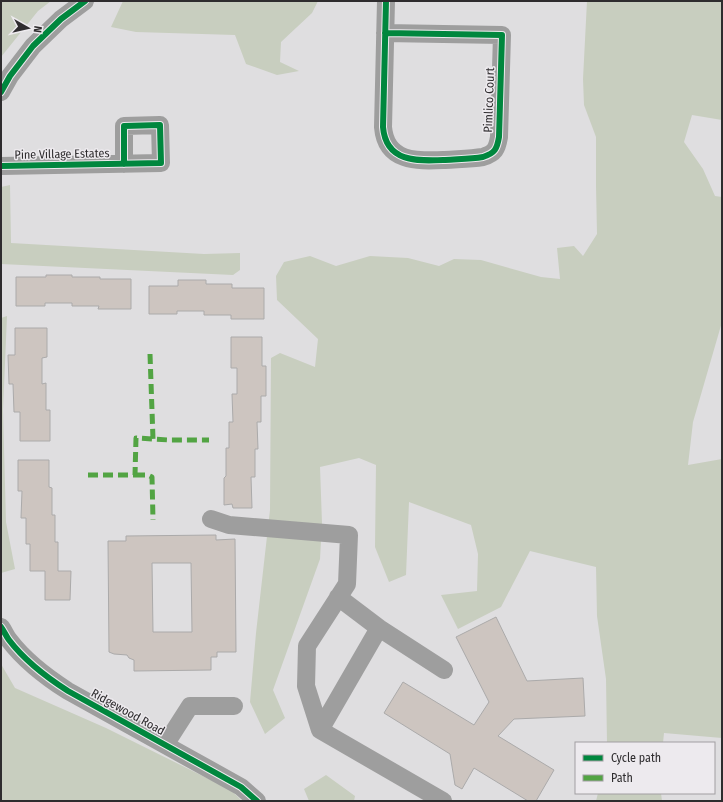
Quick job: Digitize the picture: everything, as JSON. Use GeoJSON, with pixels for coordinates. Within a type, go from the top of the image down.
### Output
{"type":"FeatureCollection","features":[{"type":"Feature","properties":{"kind":"street"},"geometry":{"type":"LineString","coordinates":[[1,92],[10,76],[33,46],[61,19],[85,1]]}},
{"type":"Feature","properties":{"kind":"street","name":"Pimlico Court"},"geometry":{"type":"LineString","coordinates":[[385,33],[502,35],[499,137],[494,151],[483,158],[422,161],[411,160],[404,157],[389,146],[383,127],[385,33],[386,1]]}},
{"type":"Feature","properties":{"kind":"street","name":"Pine Village Estates"},"geometry":{"type":"LineString","coordinates":[[1,166],[124,164]]}},
{"type":"Feature","properties":{"kind":"street"},"geometry":{"type":"LineString","coordinates":[[211,519],[229,525],[349,535],[346,584],[307,646],[306,686],[320,730],[443,801]]}},
{"type":"Feature","properties":{"kind":"street"},"geometry":{"type":"LineString","coordinates":[[338,597],[379,628],[444,670]]}},
{"type":"Feature","properties":{"kind":"street","name":"Ridgewood Road"},"geometry":{"type":"LineString","coordinates":[[1,627],[9,640],[26,659],[46,677],[68,692],[241,787],[257,801]]}},
{"type":"Feature","properties":{"kind":"street"},"geometry":{"type":"LineString","coordinates":[[320,730],[379,628]]}},
{"type":"Feature","properties":{"kind":"street"},"geometry":{"type":"LineString","coordinates":[[165,745],[190,706],[234,706]]}},
{"type":"Feature","properties":{"kind":"green space"},"geometry":{"type":"Polygon","coordinates":[[[1,1],[51,1],[38,11],[1,57],[1,1]]]}},
{"type":"Feature","properties":{"kind":"green space"},"geometry":{"type":"Polygon","coordinates":[[[123,1],[318,1],[312,13],[281,42],[280,62],[299,71],[277,75],[246,64],[235,35],[136,32],[111,27],[123,1]]]}},
{"type":"Feature","properties":{"kind":"green space"},"geometry":{"type":"Polygon","coordinates":[[[587,1],[722,1],[722,120],[692,115],[684,142],[703,169],[715,196],[722,197],[722,322],[693,422],[688,465],[722,459],[722,738],[664,733],[663,742],[607,742],[606,679],[597,616],[596,567],[530,551],[501,607],[458,629],[441,595],[477,591],[478,554],[471,525],[409,502],[406,575],[389,582],[375,547],[376,465],[359,458],[320,467],[322,523],[320,559],[273,690],[285,718],[265,734],[250,702],[270,510],[271,358],[280,353],[315,367],[318,339],[277,300],[276,276],[284,262],[310,256],[336,266],[370,256],[408,258],[439,266],[454,259],[481,260],[541,277],[560,279],[557,248],[574,246],[583,256],[597,234],[596,137],[584,105],[583,79],[587,1]]]}},
{"type":"Feature","properties":{"kind":"green space"},"geometry":{"type":"Polygon","coordinates":[[[10,185],[11,243],[204,254],[240,253],[240,270],[233,275],[1,264],[1,187],[10,185]]]}},
{"type":"Feature","properties":{"kind":"green space"},"geometry":{"type":"Polygon","coordinates":[[[7,316],[3,410],[6,522],[15,569],[1,573],[1,318],[7,316]]]}},
{"type":"Feature","properties":{"kind":"green space"},"geometry":{"type":"Polygon","coordinates":[[[1,664],[15,688],[106,728],[231,790],[242,801],[1,801],[1,664]]]}},
{"type":"Feature","properties":{"kind":"green space"},"geometry":{"type":"Polygon","coordinates":[[[326,775],[355,796],[354,801],[309,801],[304,789],[326,775]]]}},
{"type":"Feature","properties":{"kind":"green space"},"geometry":{"type":"Polygon","coordinates":[[[598,794],[661,794],[662,801],[596,801],[598,794]]]}},
{"type":"Feature","properties":{"kind":"building"},"geometry":{"type":"Polygon","coordinates":[[[46,275],[100,277],[100,279],[131,279],[131,309],[98,309],[99,306],[72,306],[72,303],[45,303],[45,306],[16,306],[16,277],[46,277],[46,275]]]}},
{"type":"Feature","properties":{"kind":"building"},"geometry":{"type":"Polygon","coordinates":[[[178,280],[206,280],[206,284],[232,284],[232,288],[264,288],[264,319],[231,319],[231,315],[204,315],[204,311],[177,311],[177,314],[149,314],[149,286],[178,286],[178,280]]]}},
{"type":"Feature","properties":{"kind":"building"},"geometry":{"type":"Polygon","coordinates":[[[15,328],[47,328],[47,357],[42,358],[42,384],[46,383],[46,410],[50,410],[50,441],[20,441],[20,412],[14,412],[13,384],[9,384],[8,355],[15,355],[15,328]]]}},
{"type":"Feature","properties":{"kind":"building"},"geometry":{"type":"Polygon","coordinates":[[[231,337],[262,337],[262,366],[266,366],[266,396],[261,396],[261,422],[257,422],[258,449],[255,449],[255,477],[251,477],[252,508],[233,508],[232,504],[224,505],[226,448],[229,448],[229,422],[233,422],[232,394],[237,394],[237,368],[231,368],[231,337]]]}},
{"type":"Feature","properties":{"kind":"building"},"geometry":{"type":"Polygon","coordinates":[[[18,460],[49,460],[49,487],[52,488],[52,515],[55,515],[55,542],[58,542],[58,571],[71,571],[70,600],[45,600],[45,571],[30,571],[30,544],[26,544],[26,518],[21,518],[22,491],[18,491],[18,460]]]}},
{"type":"Feature","properties":{"kind":"building"},"geometry":{"type":"Polygon","coordinates":[[[216,535],[216,540],[235,539],[236,652],[217,652],[217,657],[211,657],[211,670],[134,671],[134,660],[129,658],[127,655],[109,652],[108,541],[126,541],[126,536],[216,535]],[[152,563],[153,632],[192,632],[191,563],[152,563]]]}},
{"type":"Feature","properties":{"kind":"building"},"geometry":{"type":"Polygon","coordinates":[[[496,617],[527,681],[583,678],[585,716],[514,719],[498,736],[554,770],[536,801],[528,801],[474,768],[462,789],[455,785],[450,754],[384,713],[403,682],[474,725],[489,702],[456,637],[496,617]]]}},
{"type":"Feature","properties":{"kind":"marked path"},"geometry":{"type":"LineString","coordinates":[[150,354],[153,439]]}},
{"type":"Feature","properties":{"kind":"marked path"},"geometry":{"type":"LineString","coordinates":[[88,475],[135,475],[136,438],[209,440]]}},
{"type":"Feature","properties":{"kind":"marked path"},"geometry":{"type":"LineString","coordinates":[[135,475],[148,475],[152,477],[153,520]]}},
{"type":"Feature","properties":{"kind":"cycle path"},"geometry":{"type":"LineString","coordinates":[[1,92],[10,76],[33,46],[61,19],[85,1]]}},
{"type":"Feature","properties":{"kind":"cycle path"},"geometry":{"type":"LineString","coordinates":[[385,33],[502,35],[499,137],[496,148],[493,152],[478,158],[424,160],[397,154],[390,147],[385,139],[383,127],[386,1]]}},
{"type":"Feature","properties":{"kind":"cycle path"},"geometry":{"type":"LineString","coordinates":[[1,166],[161,163],[160,125],[124,126],[124,164]]}},
{"type":"Feature","properties":{"kind":"cycle path"},"geometry":{"type":"LineString","coordinates":[[1,627],[15,648],[36,668],[60,686],[241,787],[257,801]]}}]}
